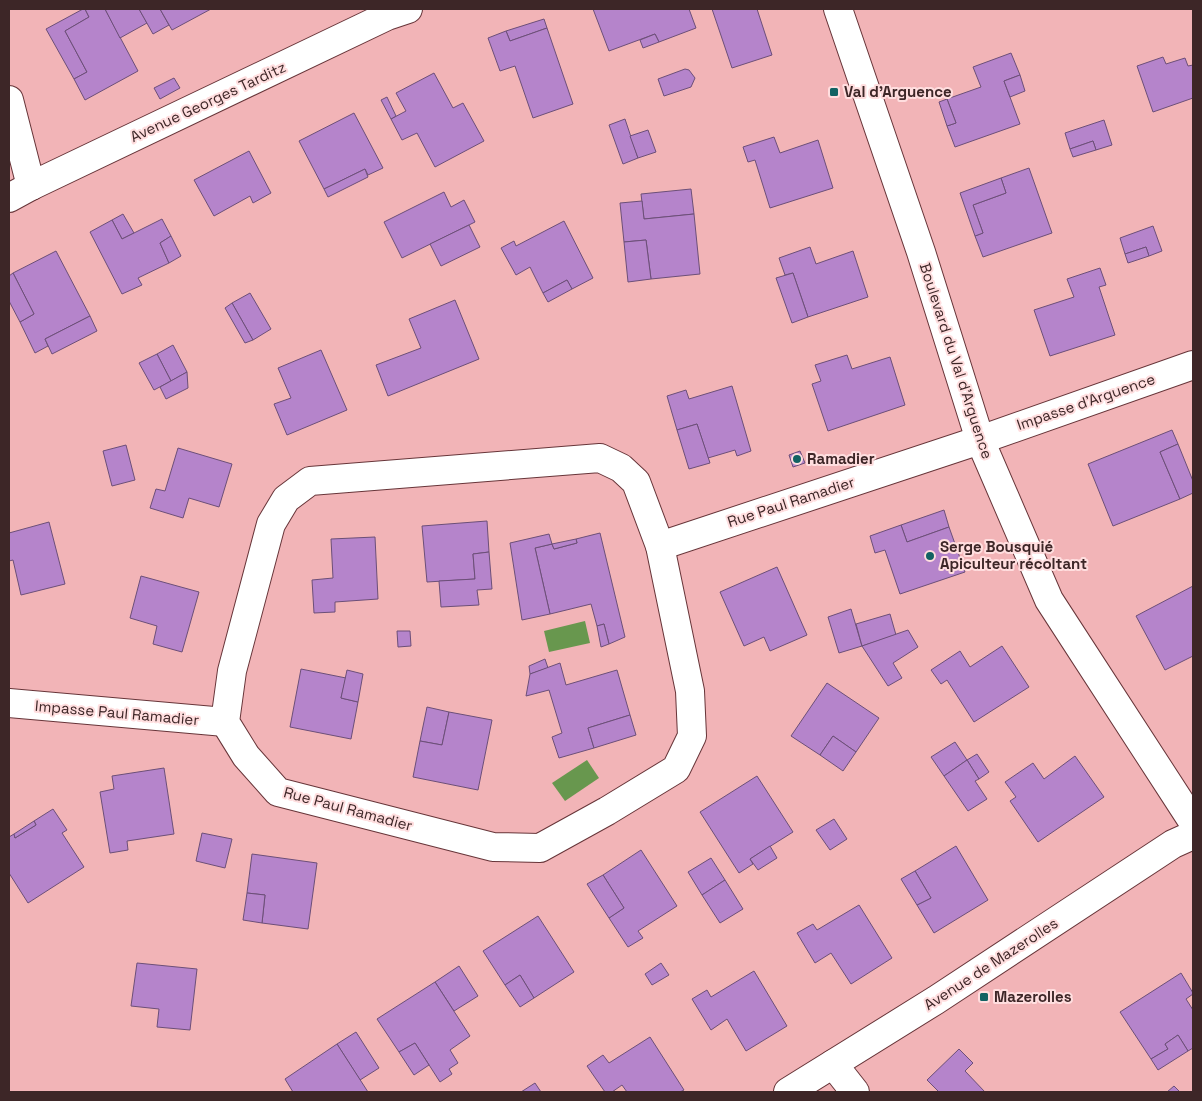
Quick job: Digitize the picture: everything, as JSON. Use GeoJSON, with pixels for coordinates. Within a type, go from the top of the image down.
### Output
{"type":"FeatureCollection","features":[{"type":"Feature","properties":{"kind":"street","name":"Avenue Georges Tarditz"},"geometry":{"type":"LineString","coordinates":[[20,192],[387,16],[408,9]]}},
{"type":"Feature","properties":{"kind":"street","name":"Boulevard du Val d'Arguence"},"geometry":{"type":"LineString","coordinates":[[838,9],[921,252],[980,440],[1049,600],[1193,822]]}},
{"type":"Feature","properties":{"kind":"street"},"geometry":{"type":"LineString","coordinates":[[9,100],[20,192]]}},
{"type":"Feature","properties":{"kind":"street","name":"Impasse d'Arguence"},"geometry":{"type":"LineString","coordinates":[[980,440],[1193,364]]}},
{"type":"Feature","properties":{"kind":"street","name":"Rue Paul Ramadier"},"geometry":{"type":"LineString","coordinates":[[660,546],[980,440]]}},
{"type":"Feature","properties":{"kind":"street","name":"Rue Paul Ramadier"},"geometry":{"type":"LineString","coordinates":[[600,458],[621,468],[636,482],[660,546],[690,691],[692,736],[676,769],[607,811],[540,848],[493,847],[278,792],[246,756],[226,722],[232,671],[272,524],[286,499],[310,481],[600,458]]}},
{"type":"Feature","properties":{"kind":"street","name":"Impasse Paul Ramadier"},"geometry":{"type":"LineString","coordinates":[[9,703],[226,722]]}},
{"type":"Feature","properties":{"kind":"street","name":"Avenue de Mazerolles"},"geometry":{"type":"LineString","coordinates":[[788,1092],[936,1000],[1174,844],[1193,835]]}},
{"type":"Feature","properties":{"kind":"street"},"geometry":{"type":"LineString","coordinates":[[833,1064],[855,1092]]}},
{"type":"Feature","properties":{"kind":"shaded area"},"geometry":{"type":"Polygon","coordinates":[[[585,621],[590,643],[549,652],[544,631],[585,621]]]}},
{"type":"Feature","properties":{"kind":"shaded area"},"geometry":{"type":"Polygon","coordinates":[[[587,760],[599,778],[565,801],[552,783],[587,760]]]}},
{"type":"Feature","properties":{"kind":"building"},"geometry":{"type":"Polygon","coordinates":[[[85,9],[89,17],[65,31],[87,72],[74,79],[46,29],[85,9]]]}},
{"type":"Feature","properties":{"kind":"building"},"geometry":{"type":"Polygon","coordinates":[[[85,9],[105,9],[138,71],[85,100],[74,79],[87,72],[65,31],[89,17],[85,9]]]}},
{"type":"Feature","properties":{"kind":"building"},"geometry":{"type":"Polygon","coordinates":[[[105,9],[139,9],[147,23],[120,38],[105,9]]]}},
{"type":"Feature","properties":{"kind":"building"},"geometry":{"type":"Polygon","coordinates":[[[139,9],[160,9],[169,25],[153,34],[139,9]]]}},
{"type":"Feature","properties":{"kind":"building"},"geometry":{"type":"Polygon","coordinates":[[[160,9],[211,9],[172,30],[160,9]]]}},
{"type":"Feature","properties":{"kind":"building"},"geometry":{"type":"Polygon","coordinates":[[[593,9],[689,9],[696,28],[659,42],[655,34],[609,51],[593,9]]]}},
{"type":"Feature","properties":{"kind":"building"},"geometry":{"type":"Polygon","coordinates":[[[712,9],[757,9],[772,55],[732,68],[712,9]]]}},
{"type":"Feature","properties":{"kind":"building"},"geometry":{"type":"Polygon","coordinates":[[[544,19],[547,28],[510,41],[506,31],[544,19]]]}},
{"type":"Feature","properties":{"kind":"building"},"geometry":{"type":"Polygon","coordinates":[[[547,28],[573,104],[533,118],[515,66],[500,71],[488,38],[506,31],[510,41],[547,28]]]}},
{"type":"Feature","properties":{"kind":"building"},"geometry":{"type":"Polygon","coordinates":[[[655,34],[659,42],[643,48],[640,40],[655,34]]]}},
{"type":"Feature","properties":{"kind":"building"},"geometry":{"type":"Polygon","coordinates":[[[1011,53],[1020,75],[1004,81],[1020,124],[955,147],[947,126],[956,123],[947,99],[981,87],[973,67],[1011,53]]]}},
{"type":"Feature","properties":{"kind":"building"},"geometry":{"type":"Polygon","coordinates":[[[1163,57],[1166,64],[1185,58],[1188,66],[1193,65],[1193,98],[1153,112],[1137,66],[1163,57]]]}},
{"type":"Feature","properties":{"kind":"building"},"geometry":{"type":"Polygon","coordinates":[[[685,69],[689,70],[695,78],[691,87],[664,96],[658,79],[685,69]]]}},
{"type":"Feature","properties":{"kind":"building"},"geometry":{"type":"Polygon","coordinates":[[[434,73],[453,108],[463,103],[484,141],[435,167],[417,133],[402,140],[391,119],[406,111],[396,93],[434,73]]]}},
{"type":"Feature","properties":{"kind":"building"},"geometry":{"type":"Polygon","coordinates":[[[1020,75],[1025,91],[1010,97],[1004,81],[1020,75]]]}},
{"type":"Feature","properties":{"kind":"building"},"geometry":{"type":"Polygon","coordinates":[[[174,78],[180,88],[160,99],[154,88],[174,78]]]}},
{"type":"Feature","properties":{"kind":"building"},"geometry":{"type":"Polygon","coordinates":[[[387,97],[396,116],[391,119],[381,100],[387,97]]]}},
{"type":"Feature","properties":{"kind":"building"},"geometry":{"type":"Polygon","coordinates":[[[947,99],[956,123],[947,126],[939,102],[947,99]]]}},
{"type":"Feature","properties":{"kind":"building"},"geometry":{"type":"Polygon","coordinates":[[[354,113],[383,168],[368,175],[365,169],[324,189],[299,141],[354,113]]]}},
{"type":"Feature","properties":{"kind":"building"},"geometry":{"type":"Polygon","coordinates":[[[625,119],[638,158],[623,164],[609,125],[625,119]]]}},
{"type":"Feature","properties":{"kind":"building"},"geometry":{"type":"Polygon","coordinates":[[[1104,120],[1112,145],[1096,150],[1093,141],[1070,149],[1065,133],[1104,120]]]}},
{"type":"Feature","properties":{"kind":"building"},"geometry":{"type":"Polygon","coordinates":[[[648,130],[656,152],[638,158],[630,136],[648,130]]]}},
{"type":"Feature","properties":{"kind":"building"},"geometry":{"type":"Polygon","coordinates":[[[774,137],[780,153],[818,140],[833,188],[770,208],[755,160],[748,162],[743,147],[774,137]]]}},
{"type":"Feature","properties":{"kind":"building"},"geometry":{"type":"Polygon","coordinates":[[[1093,141],[1096,150],[1073,157],[1070,149],[1093,141]]]}},
{"type":"Feature","properties":{"kind":"building"},"geometry":{"type":"Polygon","coordinates":[[[249,151],[271,193],[253,203],[250,196],[214,216],[194,180],[249,151]]]}},
{"type":"Feature","properties":{"kind":"building"},"geometry":{"type":"Polygon","coordinates":[[[1029,168],[1052,233],[983,257],[975,236],[983,233],[973,205],[1006,193],[1001,178],[1029,168]]]}},
{"type":"Feature","properties":{"kind":"building"},"geometry":{"type":"Polygon","coordinates":[[[365,169],[368,177],[328,197],[324,189],[365,169]]]}},
{"type":"Feature","properties":{"kind":"building"},"geometry":{"type":"Polygon","coordinates":[[[1001,178],[1006,193],[973,205],[983,233],[975,236],[960,193],[1001,178]]]}},
{"type":"Feature","properties":{"kind":"building"},"geometry":{"type":"Polygon","coordinates":[[[691,189],[694,214],[644,219],[641,194],[691,189]]]}},
{"type":"Feature","properties":{"kind":"building"},"geometry":{"type":"Polygon","coordinates":[[[444,192],[451,207],[464,200],[475,222],[402,258],[384,222],[444,192]]]}},
{"type":"Feature","properties":{"kind":"building"},"geometry":{"type":"Polygon","coordinates":[[[642,201],[644,219],[694,214],[700,274],[651,279],[646,240],[624,242],[620,203],[642,201]]]}},
{"type":"Feature","properties":{"kind":"building"},"geometry":{"type":"Polygon","coordinates":[[[123,214],[134,233],[122,239],[112,220],[123,214]]]}},
{"type":"Feature","properties":{"kind":"building"},"geometry":{"type":"Polygon","coordinates":[[[162,219],[171,236],[160,243],[169,263],[138,278],[142,285],[122,294],[90,232],[112,220],[122,239],[162,219]]]}},
{"type":"Feature","properties":{"kind":"building"},"geometry":{"type":"Polygon","coordinates":[[[564,221],[593,278],[572,289],[567,280],[543,293],[530,267],[516,275],[501,248],[514,241],[516,246],[564,221]]]}},
{"type":"Feature","properties":{"kind":"building"},"geometry":{"type":"Polygon","coordinates":[[[469,225],[480,247],[441,266],[430,244],[469,225]]]}},
{"type":"Feature","properties":{"kind":"building"},"geometry":{"type":"Polygon","coordinates":[[[1153,226],[1162,251],[1149,256],[1146,247],[1125,254],[1120,238],[1153,226]]]}},
{"type":"Feature","properties":{"kind":"building"},"geometry":{"type":"Polygon","coordinates":[[[171,236],[181,256],[169,263],[160,243],[171,236]]]}},
{"type":"Feature","properties":{"kind":"building"},"geometry":{"type":"Polygon","coordinates":[[[646,240],[651,279],[628,282],[624,242],[646,240]]]}},
{"type":"Feature","properties":{"kind":"building"},"geometry":{"type":"Polygon","coordinates":[[[810,247],[816,264],[853,251],[868,297],[808,317],[793,273],[785,275],[779,258],[810,247]]]}},
{"type":"Feature","properties":{"kind":"building"},"geometry":{"type":"Polygon","coordinates":[[[1146,247],[1149,256],[1128,263],[1125,254],[1146,247]]]}},
{"type":"Feature","properties":{"kind":"building"},"geometry":{"type":"Polygon","coordinates":[[[56,251],[90,316],[45,339],[48,346],[35,353],[20,322],[34,314],[13,273],[56,251]]]}},
{"type":"Feature","properties":{"kind":"building"},"geometry":{"type":"Polygon","coordinates":[[[1100,268],[1106,285],[1099,287],[1115,335],[1050,356],[1034,310],[1074,297],[1067,279],[1100,268]]]}},
{"type":"Feature","properties":{"kind":"building"},"geometry":{"type":"Polygon","coordinates":[[[13,273],[34,314],[20,322],[9,301],[9,276],[13,273]]]}},
{"type":"Feature","properties":{"kind":"building"},"geometry":{"type":"Polygon","coordinates":[[[793,273],[808,317],[792,323],[776,278],[793,273]]]}},
{"type":"Feature","properties":{"kind":"building"},"geometry":{"type":"Polygon","coordinates":[[[567,280],[572,289],[548,302],[543,293],[567,280]]]}},
{"type":"Feature","properties":{"kind":"building"},"geometry":{"type":"Polygon","coordinates":[[[250,293],[271,329],[253,340],[232,303],[250,293]]]}},
{"type":"Feature","properties":{"kind":"building"},"geometry":{"type":"Polygon","coordinates":[[[455,300],[479,359],[388,396],[376,365],[421,348],[409,319],[455,300]]]}},
{"type":"Feature","properties":{"kind":"building"},"geometry":{"type":"Polygon","coordinates":[[[232,303],[253,340],[245,343],[225,308],[232,303]]]}},
{"type":"Feature","properties":{"kind":"building"},"geometry":{"type":"Polygon","coordinates":[[[90,316],[97,331],[52,354],[45,339],[90,316]]]}},
{"type":"Feature","properties":{"kind":"building"},"geometry":{"type":"Polygon","coordinates":[[[173,345],[187,372],[171,381],[157,354],[173,345]]]}},
{"type":"Feature","properties":{"kind":"building"},"geometry":{"type":"Polygon","coordinates":[[[321,350],[347,410],[287,435],[274,404],[291,398],[278,368],[321,350]]]}},
{"type":"Feature","properties":{"kind":"building"},"geometry":{"type":"Polygon","coordinates":[[[157,354],[171,381],[154,390],[139,363],[157,354]]]}},
{"type":"Feature","properties":{"kind":"building"},"geometry":{"type":"Polygon","coordinates":[[[847,355],[852,369],[890,357],[905,405],[828,431],[812,384],[821,381],[815,365],[847,355]]]}},
{"type":"Feature","properties":{"kind":"building"},"geometry":{"type":"Polygon","coordinates":[[[187,372],[188,388],[166,399],[160,387],[187,372]]]}},
{"type":"Feature","properties":{"kind":"building"},"geometry":{"type":"Polygon","coordinates":[[[732,386],[751,451],[737,456],[735,450],[708,458],[697,424],[677,430],[667,396],[686,390],[689,399],[732,386]]]}},
{"type":"Feature","properties":{"kind":"building"},"geometry":{"type":"Polygon","coordinates":[[[697,424],[710,463],[689,469],[677,430],[697,424]]]}},
{"type":"Feature","properties":{"kind":"building"},"geometry":{"type":"Polygon","coordinates":[[[1172,430],[1178,444],[1160,452],[1180,499],[1113,526],[1088,464],[1172,430]]]}},
{"type":"Feature","properties":{"kind":"building"},"geometry":{"type":"Polygon","coordinates":[[[1178,444],[1193,481],[1193,493],[1180,499],[1160,452],[1178,444]]]}},
{"type":"Feature","properties":{"kind":"building"},"geometry":{"type":"Polygon","coordinates":[[[126,445],[135,480],[112,486],[103,451],[126,445]]]}},
{"type":"Feature","properties":{"kind":"building"},"geometry":{"type":"Polygon","coordinates":[[[178,448],[232,464],[219,507],[189,498],[183,518],[150,508],[156,489],[165,491],[178,448]]]}},
{"type":"Feature","properties":{"kind":"building","name":"Ramadier"},"geometry":{"type":"Polygon","coordinates":[[[800,451],[805,463],[793,467],[789,455],[800,451]]]}},
{"type":"Feature","properties":{"kind":"building"},"geometry":{"type":"Polygon","coordinates":[[[944,510],[949,527],[907,542],[901,525],[944,510]]]}},
{"type":"Feature","properties":{"kind":"building"},"geometry":{"type":"Polygon","coordinates":[[[487,521],[489,552],[473,554],[475,579],[427,582],[422,526],[487,521]]]}},
{"type":"Feature","properties":{"kind":"building"},"geometry":{"type":"Polygon","coordinates":[[[49,522],[65,584],[21,595],[13,560],[9,561],[9,533],[49,522]]]}},
{"type":"Feature","properties":{"kind":"building"},"geometry":{"type":"Polygon","coordinates":[[[901,525],[907,542],[949,527],[965,572],[900,594],[885,550],[875,553],[870,536],[901,525]]]}},
{"type":"Feature","properties":{"kind":"building"},"geometry":{"type":"Polygon","coordinates":[[[600,533],[625,637],[609,644],[604,624],[597,626],[591,604],[550,614],[535,548],[552,544],[554,549],[577,543],[576,539],[600,533]]]}},
{"type":"Feature","properties":{"kind":"building"},"geometry":{"type":"Polygon","coordinates":[[[549,534],[552,544],[535,548],[550,614],[522,620],[510,543],[549,534]]]}},
{"type":"Feature","properties":{"kind":"building"},"geometry":{"type":"Polygon","coordinates":[[[375,537],[378,599],[335,602],[335,612],[314,613],[312,580],[333,578],[331,539],[375,537]]]}},
{"type":"Feature","properties":{"kind":"building"},"geometry":{"type":"Polygon","coordinates":[[[576,539],[577,543],[554,549],[552,544],[576,539]]]}},
{"type":"Feature","properties":{"kind":"building"},"geometry":{"type":"Polygon","coordinates":[[[489,552],[492,589],[477,590],[479,605],[441,607],[439,581],[475,579],[473,554],[489,552]]]}},
{"type":"Feature","properties":{"kind":"building"},"geometry":{"type":"Polygon","coordinates":[[[777,567],[807,635],[770,651],[764,637],[744,646],[720,592],[777,567]]]}},
{"type":"Feature","properties":{"kind":"building"},"geometry":{"type":"Polygon","coordinates":[[[141,576],[199,592],[182,652],[153,644],[157,626],[130,618],[141,576]]]}},
{"type":"Feature","properties":{"kind":"building"},"geometry":{"type":"Polygon","coordinates":[[[1193,586],[1193,656],[1165,670],[1136,616],[1193,586]]]}},
{"type":"Feature","properties":{"kind":"building"},"geometry":{"type":"Polygon","coordinates":[[[851,609],[862,646],[839,653],[828,617],[851,609]]]}},
{"type":"Feature","properties":{"kind":"building"},"geometry":{"type":"Polygon","coordinates":[[[890,614],[896,635],[862,646],[856,624],[890,614]]]}},
{"type":"Feature","properties":{"kind":"building"},"geometry":{"type":"Polygon","coordinates":[[[604,624],[609,644],[601,647],[597,626],[604,624]]]}},
{"type":"Feature","properties":{"kind":"building"},"geometry":{"type":"Polygon","coordinates":[[[908,630],[918,647],[893,663],[902,678],[888,686],[862,646],[908,630]]]}},
{"type":"Feature","properties":{"kind":"building"},"geometry":{"type":"Polygon","coordinates":[[[397,631],[410,631],[411,646],[398,647],[397,631]]]}},
{"type":"Feature","properties":{"kind":"building"},"geometry":{"type":"Polygon","coordinates":[[[1002,646],[1029,687],[974,722],[947,680],[941,684],[931,670],[960,651],[970,667],[1002,646]]]}},
{"type":"Feature","properties":{"kind":"building"},"geometry":{"type":"Polygon","coordinates":[[[545,659],[548,668],[530,674],[529,666],[545,659]]]}},
{"type":"Feature","properties":{"kind":"building"},"geometry":{"type":"Polygon","coordinates":[[[560,663],[566,685],[617,670],[630,715],[588,728],[594,748],[559,758],[552,737],[562,733],[549,690],[526,696],[530,674],[560,663]]]}},
{"type":"Feature","properties":{"kind":"building"},"geometry":{"type":"Polygon","coordinates":[[[301,669],[346,678],[341,698],[358,702],[351,739],[290,727],[301,669]]]}},
{"type":"Feature","properties":{"kind":"building"},"geometry":{"type":"Polygon","coordinates":[[[347,670],[363,674],[358,702],[341,698],[347,670]]]}},
{"type":"Feature","properties":{"kind":"building"},"geometry":{"type":"Polygon","coordinates":[[[827,683],[879,718],[856,752],[833,736],[820,755],[791,736],[827,683]]]}},
{"type":"Feature","properties":{"kind":"building"},"geometry":{"type":"Polygon","coordinates":[[[427,707],[449,712],[442,745],[420,741],[427,707]]]}},
{"type":"Feature","properties":{"kind":"building"},"geometry":{"type":"Polygon","coordinates":[[[449,712],[492,720],[478,790],[413,777],[420,741],[442,745],[449,712]]]}},
{"type":"Feature","properties":{"kind":"building"},"geometry":{"type":"Polygon","coordinates":[[[630,715],[636,735],[594,748],[588,728],[630,715]]]}},
{"type":"Feature","properties":{"kind":"building"},"geometry":{"type":"Polygon","coordinates":[[[833,736],[856,752],[843,771],[820,755],[833,736]]]}},
{"type":"Feature","properties":{"kind":"building"},"geometry":{"type":"Polygon","coordinates":[[[955,742],[967,760],[944,776],[931,757],[955,742]]]}},
{"type":"Feature","properties":{"kind":"building"},"geometry":{"type":"Polygon","coordinates":[[[977,754],[989,772],[979,779],[967,760],[977,754]]]}},
{"type":"Feature","properties":{"kind":"building"},"geometry":{"type":"Polygon","coordinates":[[[1075,756],[1104,797],[1038,842],[1010,801],[1016,797],[1005,782],[1033,763],[1044,779],[1075,756]]]}},
{"type":"Feature","properties":{"kind":"building"},"geometry":{"type":"Polygon","coordinates":[[[967,760],[979,779],[975,781],[987,799],[968,811],[944,776],[967,760]]]}},
{"type":"Feature","properties":{"kind":"building"},"geometry":{"type":"Polygon","coordinates":[[[164,768],[174,834],[127,841],[128,850],[110,853],[100,792],[114,789],[112,776],[164,768]]]}},
{"type":"Feature","properties":{"kind":"building"},"geometry":{"type":"Polygon","coordinates":[[[757,776],[793,832],[750,859],[753,864],[739,873],[700,812],[757,776]]]}},
{"type":"Feature","properties":{"kind":"building"},"geometry":{"type":"Polygon","coordinates":[[[53,809],[67,830],[62,833],[84,867],[28,903],[9,873],[9,837],[14,834],[15,838],[36,825],[34,821],[53,809]]]}},
{"type":"Feature","properties":{"kind":"building"},"geometry":{"type":"Polygon","coordinates":[[[834,819],[847,839],[830,850],[816,830],[834,819]]]}},
{"type":"Feature","properties":{"kind":"building"},"geometry":{"type":"Polygon","coordinates":[[[34,821],[36,825],[15,838],[14,834],[34,821]]]}},
{"type":"Feature","properties":{"kind":"building"},"geometry":{"type":"Polygon","coordinates":[[[202,833],[232,839],[225,868],[196,861],[202,833]]]}},
{"type":"Feature","properties":{"kind":"building"},"geometry":{"type":"Polygon","coordinates":[[[770,846],[777,858],[758,870],[750,859],[770,846]]]}},
{"type":"Feature","properties":{"kind":"building"},"geometry":{"type":"Polygon","coordinates":[[[956,846],[988,900],[934,933],[917,905],[931,898],[915,871],[956,846]]]}},
{"type":"Feature","properties":{"kind":"building"},"geometry":{"type":"Polygon","coordinates":[[[641,850],[677,906],[638,931],[643,938],[628,947],[609,918],[624,908],[603,875],[641,850]]]}},
{"type":"Feature","properties":{"kind":"building"},"geometry":{"type":"Polygon","coordinates":[[[252,854],[317,863],[308,929],[262,923],[265,895],[247,893],[252,854]]]}},
{"type":"Feature","properties":{"kind":"building"},"geometry":{"type":"Polygon","coordinates":[[[711,858],[725,880],[702,895],[688,872],[711,858]]]}},
{"type":"Feature","properties":{"kind":"building"},"geometry":{"type":"Polygon","coordinates":[[[915,871],[931,898],[917,905],[901,879],[915,871]]]}},
{"type":"Feature","properties":{"kind":"building"},"geometry":{"type":"Polygon","coordinates":[[[603,875],[624,908],[609,918],[587,884],[603,875]]]}},
{"type":"Feature","properties":{"kind":"building"},"geometry":{"type":"Polygon","coordinates":[[[725,880],[743,909],[720,923],[702,895],[725,880]]]}},
{"type":"Feature","properties":{"kind":"building"},"geometry":{"type":"Polygon","coordinates":[[[247,893],[265,895],[262,923],[243,920],[247,893]]]}},
{"type":"Feature","properties":{"kind":"building"},"geometry":{"type":"Polygon","coordinates":[[[859,905],[892,958],[851,984],[831,953],[815,963],[797,933],[813,924],[817,930],[859,905]]]}},
{"type":"Feature","properties":{"kind":"building"},"geometry":{"type":"Polygon","coordinates":[[[538,916],[574,972],[534,998],[520,975],[505,985],[483,951],[538,916]]]}},
{"type":"Feature","properties":{"kind":"building"},"geometry":{"type":"Polygon","coordinates":[[[137,963],[197,969],[190,1030],[157,1027],[159,1009],[131,1006],[137,963]]]}},
{"type":"Feature","properties":{"kind":"building"},"geometry":{"type":"Polygon","coordinates":[[[661,963],[669,975],[652,985],[645,974],[661,963]]]}},
{"type":"Feature","properties":{"kind":"building"},"geometry":{"type":"Polygon","coordinates":[[[459,966],[478,996],[454,1011],[435,982],[459,966]]]}},
{"type":"Feature","properties":{"kind":"building"},"geometry":{"type":"Polygon","coordinates":[[[754,971],[787,1026],[746,1051],[727,1019],[711,1030],[692,999],[707,990],[711,997],[754,971]]]}},
{"type":"Feature","properties":{"kind":"building"},"geometry":{"type":"Polygon","coordinates":[[[1181,973],[1193,993],[1186,999],[1193,1010],[1193,1048],[1188,1051],[1178,1035],[1165,1044],[1168,1049],[1151,1059],[1120,1012],[1181,973]]]}},
{"type":"Feature","properties":{"kind":"building"},"geometry":{"type":"Polygon","coordinates":[[[520,975],[534,998],[520,1007],[505,985],[520,975]]]}},
{"type":"Feature","properties":{"kind":"building"},"geometry":{"type":"Polygon","coordinates":[[[435,982],[470,1036],[450,1050],[458,1063],[449,1069],[452,1074],[440,1082],[415,1043],[399,1052],[377,1019],[435,982]]]}},
{"type":"Feature","properties":{"kind":"building"},"geometry":{"type":"Polygon","coordinates":[[[356,1032],[379,1068],[360,1080],[337,1044],[356,1032]]]}},
{"type":"Feature","properties":{"kind":"building"},"geometry":{"type":"Polygon","coordinates":[[[1178,1035],[1188,1051],[1158,1070],[1151,1059],[1168,1049],[1165,1044],[1178,1035]]]}},
{"type":"Feature","properties":{"kind":"building"},"geometry":{"type":"Polygon","coordinates":[[[650,1037],[684,1090],[680,1092],[627,1092],[622,1085],[612,1092],[605,1092],[587,1066],[603,1055],[609,1063],[650,1037]]]}},
{"type":"Feature","properties":{"kind":"building"},"geometry":{"type":"Polygon","coordinates":[[[415,1043],[429,1065],[414,1075],[399,1052],[415,1043]]]}},
{"type":"Feature","properties":{"kind":"building"},"geometry":{"type":"Polygon","coordinates":[[[337,1044],[368,1092],[293,1092],[285,1079],[337,1044]]]}},
{"type":"Feature","properties":{"kind":"building"},"geometry":{"type":"Polygon","coordinates":[[[959,1049],[973,1063],[965,1071],[985,1092],[939,1092],[927,1080],[959,1049]]]}},
{"type":"Feature","properties":{"kind":"building"},"geometry":{"type":"Polygon","coordinates":[[[535,1083],[541,1092],[521,1092],[535,1083]]]}},
{"type":"Feature","properties":{"kind":"building"},"geometry":{"type":"Polygon","coordinates":[[[1174,1086],[1180,1092],[1167,1092],[1174,1086]]]}},
{"type":"Feature","properties":{"kind":"place","name":"Val d'Arguence"},"geometry":{"type":"Point","coordinates":[834,92]}},
{"type":"Feature","properties":{"kind":"place","name":"Ramadier"},"geometry":{"type":"Point","coordinates":[797,459]}},
{"type":"Feature","properties":{"kind":"place","name":"Serge Bousquié Apiculteur récoltant"},"geometry":{"type":"Point","coordinates":[930,556]}},
{"type":"Feature","properties":{"kind":"place","name":"Mazerolles"},"geometry":{"type":"Point","coordinates":[984,997]}}]}
